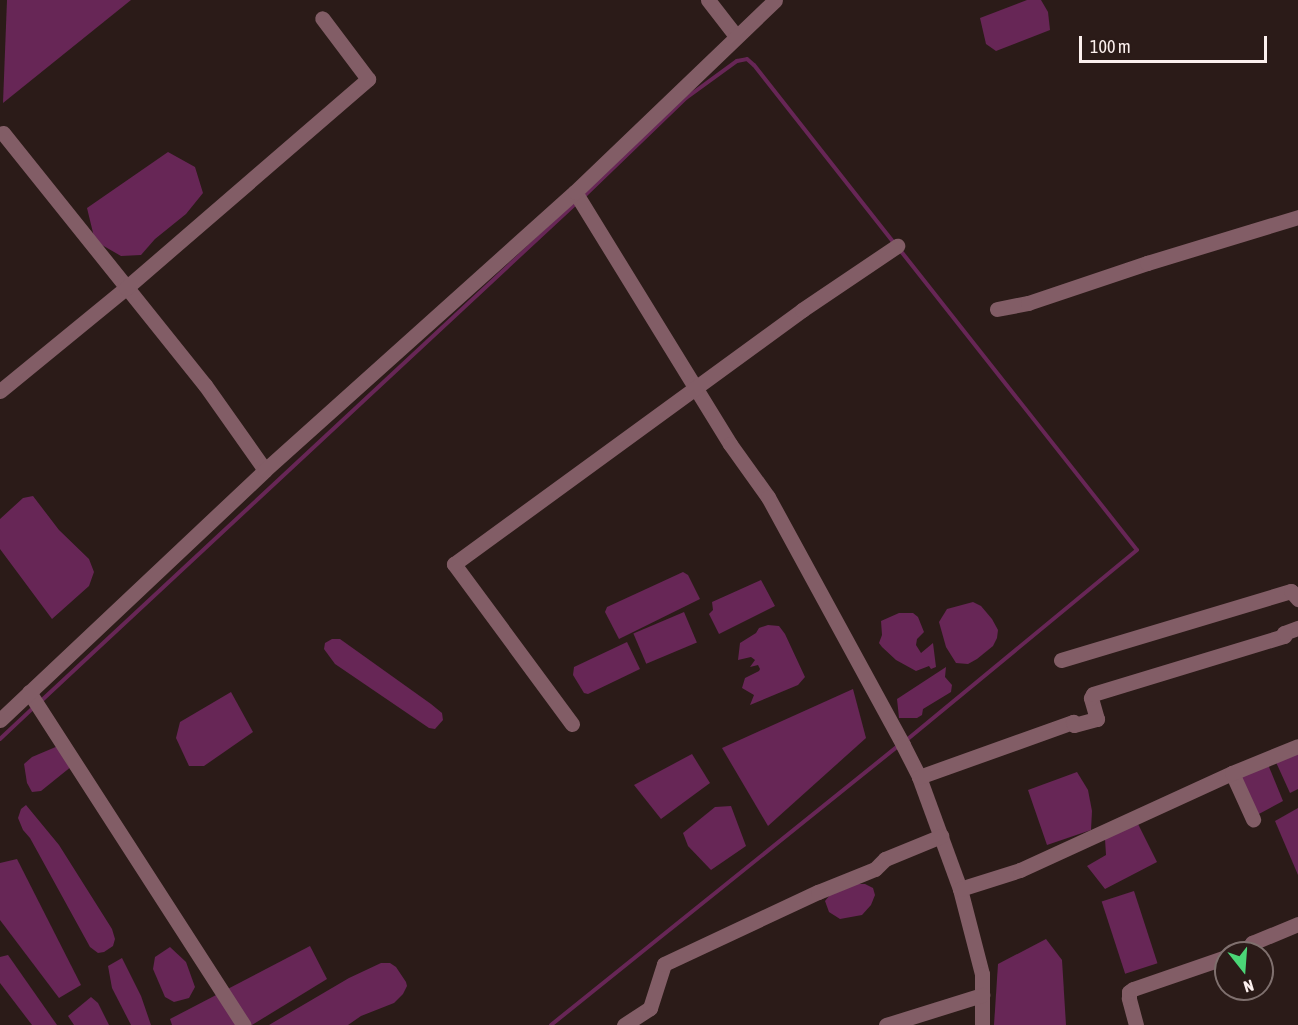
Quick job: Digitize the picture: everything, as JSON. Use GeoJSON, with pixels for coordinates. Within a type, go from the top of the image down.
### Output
{"type":"FeatureCollection","features":[{"type":"Feature","properties":{"kind":"street"},"geometry":{"type":"LineString","coordinates":[[708,0],[736,36]]}},
{"type":"Feature","properties":{"kind":"street"},"geometry":{"type":"LineString","coordinates":[[0,720],[265,470],[575,192],[776,0]]}},
{"type":"Feature","properties":{"kind":"street"},"geometry":{"type":"LineString","coordinates":[[0,391],[126,288],[368,79],[322,18]]}},
{"type":"Feature","properties":{"kind":"street"},"geometry":{"type":"LineString","coordinates":[[3,133],[205,385],[265,470]]}},
{"type":"Feature","properties":{"kind":"street"},"geometry":{"type":"LineString","coordinates":[[575,192],[694,388],[768,498],[919,777],[960,889],[982,974],[982,1025]]}},
{"type":"Feature","properties":{"kind":"street"},"geometry":{"type":"LineString","coordinates":[[998,309],[1028,303],[1147,263],[1298,217]]}},
{"type":"Feature","properties":{"kind":"street"},"geometry":{"type":"LineString","coordinates":[[572,724],[454,564],[802,310],[897,246]]}},
{"type":"Feature","properties":{"kind":"street"},"geometry":{"type":"LineString","coordinates":[[1061,660],[1291,591],[1298,598]]}},
{"type":"Feature","properties":{"kind":"street"},"geometry":{"type":"LineString","coordinates":[[919,777],[1073,722],[1074,724],[1097,719],[1091,698],[1094,694],[1274,640],[1298,628]]}},
{"type":"Feature","properties":{"kind":"street"},"geometry":{"type":"LineString","coordinates":[[29,692],[244,1025]]}},
{"type":"Feature","properties":{"kind":"street"},"geometry":{"type":"LineString","coordinates":[[960,889],[1020,870],[1232,773],[1298,746]]}},
{"type":"Feature","properties":{"kind":"street"},"geometry":{"type":"LineString","coordinates":[[1232,773],[1253,819]]}},
{"type":"Feature","properties":{"kind":"street"},"geometry":{"type":"LineString","coordinates":[[624,1025],[650,1008],[664,964],[818,892],[875,869],[885,859],[941,836]]}},
{"type":"Feature","properties":{"kind":"street"},"geometry":{"type":"LineString","coordinates":[[1257,941],[1298,924]]}},
{"type":"Feature","properties":{"kind":"street"},"geometry":{"type":"LineString","coordinates":[[1136,1025],[1129,992],[1214,961]]}},
{"type":"Feature","properties":{"kind":"street"},"geometry":{"type":"LineString","coordinates":[[886,1025],[982,995]]}},
{"type":"Feature","properties":{"kind":"shaded area"},"geometry":{"type":"Polygon","coordinates":[[[7,0],[131,0],[3,103],[7,0]]]}},
{"type":"Feature","properties":{"kind":"shaded area"},"geometry":{"type":"Polygon","coordinates":[[[1027,0],[1041,0],[1048,12],[1050,30],[996,51],[986,44],[980,18],[1027,0]]]}},
{"type":"Feature","properties":{"kind":"shaded area"},"geometry":{"type":"Polygon","coordinates":[[[168,152],[195,167],[203,193],[186,214],[155,239],[141,255],[121,256],[95,241],[87,208],[168,152]]]}},
{"type":"Feature","properties":{"kind":"shaded area"},"geometry":{"type":"Polygon","coordinates":[[[33,496],[59,530],[89,559],[94,572],[89,586],[52,619],[0,549],[0,519],[23,498],[33,496]]]}},
{"type":"Feature","properties":{"kind":"shaded area"},"geometry":{"type":"Polygon","coordinates":[[[683,572],[688,575],[700,599],[619,639],[605,612],[607,607],[683,572]]]}},
{"type":"Feature","properties":{"kind":"shaded area"},"geometry":{"type":"Polygon","coordinates":[[[761,580],[775,606],[719,634],[709,614],[713,610],[712,602],[761,580]]]}},
{"type":"Feature","properties":{"kind":"shaded area"},"geometry":{"type":"Polygon","coordinates":[[[973,602],[981,606],[992,619],[998,630],[997,638],[993,646],[977,659],[968,664],[956,663],[946,647],[939,622],[947,609],[973,602]]]}},
{"type":"Feature","properties":{"kind":"shaded area"},"geometry":{"type":"Polygon","coordinates":[[[684,612],[697,642],[646,664],[633,633],[684,612]]]}},
{"type":"Feature","properties":{"kind":"shaded area"},"geometry":{"type":"Polygon","coordinates":[[[899,613],[913,613],[918,617],[924,632],[917,639],[916,645],[921,653],[933,643],[936,667],[931,669],[929,666],[916,671],[896,660],[879,643],[882,635],[881,621],[899,613]]]}},
{"type":"Feature","properties":{"kind":"shaded area"},"geometry":{"type":"Polygon","coordinates":[[[768,625],[779,626],[785,634],[805,677],[798,685],[750,705],[754,695],[742,688],[745,678],[760,669],[758,665],[750,667],[755,660],[751,657],[738,660],[740,643],[756,633],[759,628],[768,625]]]}},
{"type":"Feature","properties":{"kind":"shaded area"},"geometry":{"type":"Polygon","coordinates":[[[332,639],[340,639],[431,704],[442,713],[443,720],[435,729],[429,728],[335,664],[324,649],[325,643],[332,639]]]}},
{"type":"Feature","properties":{"kind":"shaded area"},"geometry":{"type":"Polygon","coordinates":[[[627,642],[640,669],[588,694],[584,693],[573,675],[574,667],[627,642]]]}},
{"type":"Feature","properties":{"kind":"shaded area"},"geometry":{"type":"Polygon","coordinates":[[[946,667],[945,677],[952,685],[951,692],[923,709],[922,715],[917,718],[899,718],[897,699],[946,667]]]}},
{"type":"Feature","properties":{"kind":"shaded area"},"geometry":{"type":"Polygon","coordinates":[[[853,689],[866,738],[768,826],[722,748],[853,689]]]}},
{"type":"Feature","properties":{"kind":"shaded area"},"geometry":{"type":"Polygon","coordinates":[[[231,692],[253,732],[204,766],[189,766],[176,738],[180,722],[231,692]]]}},
{"type":"Feature","properties":{"kind":"shaded area"},"geometry":{"type":"Polygon","coordinates":[[[58,746],[72,766],[41,791],[32,792],[27,783],[24,764],[32,757],[58,746]]]}},
{"type":"Feature","properties":{"kind":"shaded area"},"geometry":{"type":"Polygon","coordinates":[[[1298,750],[1298,789],[1290,793],[1275,760],[1298,750]]]}},
{"type":"Feature","properties":{"kind":"shaded area"},"geometry":{"type":"Polygon","coordinates":[[[692,754],[710,783],[661,819],[634,785],[692,754]]]}},
{"type":"Feature","properties":{"kind":"shaded area"},"geometry":{"type":"Polygon","coordinates":[[[1267,762],[1283,801],[1257,815],[1237,774],[1267,762]]]}},
{"type":"Feature","properties":{"kind":"shaded area"},"geometry":{"type":"Polygon","coordinates":[[[1077,772],[1088,790],[1092,811],[1091,830],[1047,845],[1028,790],[1077,772]]]}},
{"type":"Feature","properties":{"kind":"shaded area"},"geometry":{"type":"Polygon","coordinates":[[[26,805],[59,845],[112,929],[115,939],[113,946],[104,952],[98,953],[90,947],[30,838],[23,830],[18,818],[21,809],[26,805]]]}},
{"type":"Feature","properties":{"kind":"shaded area"},"geometry":{"type":"Polygon","coordinates":[[[731,806],[746,846],[711,870],[688,846],[683,833],[715,807],[731,806]]]}},
{"type":"Feature","properties":{"kind":"shaded area"},"geometry":{"type":"Polygon","coordinates":[[[1298,808],[1298,875],[1275,821],[1298,808]]]}},
{"type":"Feature","properties":{"kind":"shaded area"},"geometry":{"type":"Polygon","coordinates":[[[1137,822],[1157,862],[1105,889],[1087,866],[1106,855],[1105,839],[1137,822]]]}},
{"type":"Feature","properties":{"kind":"shaded area"},"geometry":{"type":"Polygon","coordinates":[[[17,859],[81,985],[59,998],[0,920],[0,863],[17,859]]]}},
{"type":"Feature","properties":{"kind":"shaded area"},"geometry":{"type":"Polygon","coordinates":[[[854,884],[865,884],[873,888],[875,895],[871,905],[862,915],[840,919],[829,912],[825,901],[834,890],[854,884]]]}},
{"type":"Feature","properties":{"kind":"shaded area"},"geometry":{"type":"Polygon","coordinates":[[[1134,891],[1157,963],[1125,974],[1102,902],[1134,891]]]}},
{"type":"Feature","properties":{"kind":"shaded area"},"geometry":{"type":"Polygon","coordinates":[[[1046,939],[1062,960],[1066,1025],[994,1025],[998,964],[1046,939]]]}},
{"type":"Feature","properties":{"kind":"shaded area"},"geometry":{"type":"Polygon","coordinates":[[[310,946],[327,979],[252,1025],[172,1025],[170,1019],[310,946]]]}},
{"type":"Feature","properties":{"kind":"shaded area"},"geometry":{"type":"Polygon","coordinates":[[[170,947],[186,962],[195,987],[189,998],[174,1002],[165,997],[153,969],[155,957],[170,947]]]}},
{"type":"Feature","properties":{"kind":"shaded area"},"geometry":{"type":"Polygon","coordinates":[[[8,955],[57,1025],[32,1025],[0,983],[0,957],[8,955]]]}},
{"type":"Feature","properties":{"kind":"shaded area"},"geometry":{"type":"Polygon","coordinates":[[[122,958],[141,996],[151,1025],[131,1025],[112,988],[108,966],[122,958]]]}},
{"type":"Feature","properties":{"kind":"shaded area"},"geometry":{"type":"Polygon","coordinates":[[[381,963],[390,963],[396,967],[406,982],[407,986],[403,994],[394,1003],[361,1016],[348,1025],[269,1025],[349,978],[381,963]]]}},
{"type":"Feature","properties":{"kind":"shaded area"},"geometry":{"type":"Polygon","coordinates":[[[91,997],[98,1003],[109,1025],[74,1025],[68,1016],[91,997]]]}},
{"type":"Feature","properties":{"kind":"waterway"},"geometry":{"type":"LineString","coordinates":[[582,198],[686,98],[737,61],[747,59],[895,244]]}},
{"type":"Feature","properties":{"kind":"waterway"},"geometry":{"type":"LineString","coordinates":[[41,701],[576,203]]}},
{"type":"Feature","properties":{"kind":"waterway"},"geometry":{"type":"LineString","coordinates":[[900,250],[1137,550],[905,741]]}},
{"type":"Feature","properties":{"kind":"waterway"},"geometry":{"type":"LineString","coordinates":[[0,739],[35,706]]}},
{"type":"Feature","properties":{"kind":"waterway"},"geometry":{"type":"LineString","coordinates":[[551,1025],[899,745]]}}]}
